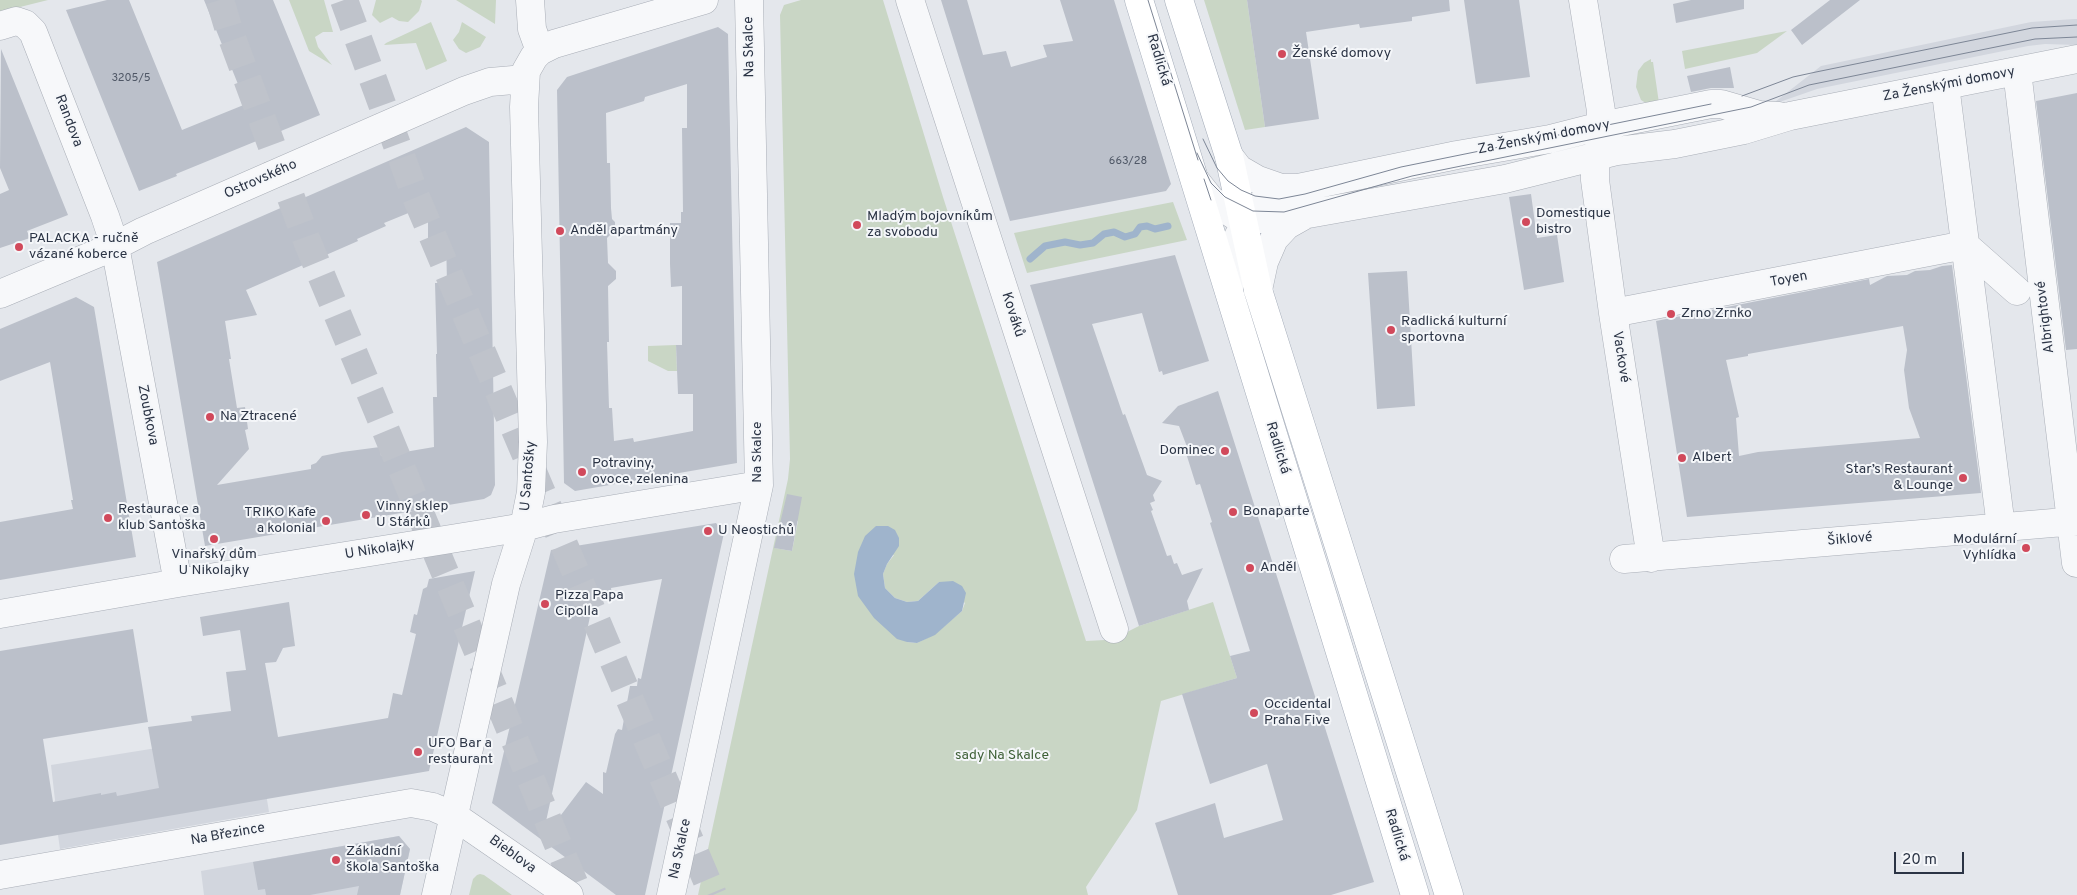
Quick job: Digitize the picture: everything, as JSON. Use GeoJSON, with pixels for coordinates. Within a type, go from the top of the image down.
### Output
{"type":"FeatureCollection","features":[{"type":"Feature","properties":{"kind":"main road","name":"Radlická"},"geometry":{"type":"LineString","coordinates":[[1139,0],[1415,895]]}},
{"type":"Feature","properties":{"kind":"main road"},"geometry":{"type":"LineString","coordinates":[[1178,0],[1229,156],[1258,290],[1449,895]]}},
{"type":"Feature","properties":{"kind":"street"},"geometry":{"type":"LineString","coordinates":[[530,0],[532,29],[540,51],[554,44],[704,0]]}},
{"type":"Feature","properties":{"kind":"street","name":"Na Skalce"},"geometry":{"type":"LineString","coordinates":[[670,895],[759,485],[749,0]]}},
{"type":"Feature","properties":{"kind":"street","name":"Kováků"},"geometry":{"type":"LineString","coordinates":[[910,0],[1114,629]]}},
{"type":"Feature","properties":{"kind":"street","name":"Vackové"},"geometry":{"type":"LineString","coordinates":[[1583,0],[1601,111],[1595,180],[1613,314],[1651,558]]}},
{"type":"Feature","properties":{"kind":"street","name":"Randova"},"geometry":{"type":"LineString","coordinates":[[0,26],[12,22],[20,22],[28,26],[34,35],[115,246]]}},
{"type":"Feature","properties":{"kind":"street","name":"U Santošky"},"geometry":{"type":"LineString","coordinates":[[436,895],[506,584],[524,527],[531,492],[533,442],[524,107],[525,79],[529,63],[540,51]]}},
{"type":"Feature","properties":{"kind":"street","name":"Za Ženskými domovy"},"geometry":{"type":"LineString","coordinates":[[1244,220],[1269,220],[1303,216],[1505,179],[1629,148],[1675,144],[1744,130],[1790,116],[2077,59]]}},
{"type":"Feature","properties":{"kind":"street","name":"Albrightové"},"geometry":{"type":"LineString","coordinates":[[2017,71],[2074,521],[2076,563]]}},
{"type":"Feature","properties":{"kind":"street","name":"Ostrovského"},"geometry":{"type":"LineString","coordinates":[[0,294],[115,246],[154,227],[464,91],[490,82],[525,79]]}},
{"type":"Feature","properties":{"kind":"street"},"geometry":{"type":"LineString","coordinates":[[1945,85],[2001,527]]}},
{"type":"Feature","properties":{"kind":"street","name":"Za Ženskými domovy"},"geometry":{"type":"LineString","coordinates":[[1298,188],[1457,155],[1550,139],[1601,126],[1711,104],[1721,104],[1759,115],[1790,116]]}},
{"type":"Feature","properties":{"kind":"street"},"geometry":{"type":"LineString","coordinates":[[1229,156],[1239,169],[1258,180],[1281,188],[1298,188]]}},
{"type":"Feature","properties":{"kind":"street"},"geometry":{"type":"LineString","coordinates":[[1195,180],[1219,206],[1244,220]]}},
{"type":"Feature","properties":{"kind":"street"},"geometry":{"type":"LineString","coordinates":[[1229,293],[1230,259],[1235,239],[1244,220],[1263,202],[1298,188]]}},
{"type":"Feature","properties":{"kind":"street"},"geometry":{"type":"LineString","coordinates":[[1258,290],[1264,262],[1274,239],[1288,225],[1303,216]]}},
{"type":"Feature","properties":{"kind":"street"},"geometry":{"type":"LineString","coordinates":[[1965,245],[2018,291]]}},
{"type":"Feature","properties":{"kind":"street","name":"Toyen"},"geometry":{"type":"LineString","coordinates":[[1613,314],[1965,245]]}},
{"type":"Feature","properties":{"kind":"street","name":"Zoubkova"},"geometry":{"type":"LineString","coordinates":[[115,246],[178,583]]}},
{"type":"Feature","properties":{"kind":"street","name":"U Nikolajky"},"geometry":{"type":"LineString","coordinates":[[0,614],[524,527],[554,519],[759,485]]}},
{"type":"Feature","properties":{"kind":"street","name":"Šiklové"},"geometry":{"type":"LineString","coordinates":[[1624,559],[2074,521]]}},
{"type":"Feature","properties":{"kind":"street","name":"Na Březince"},"geometry":{"type":"LineString","coordinates":[[0,876],[404,803],[418,803],[454,816]]}},
{"type":"Feature","properties":{"kind":"street","name":"Bieblova"},"geometry":{"type":"LineString","coordinates":[[454,816],[569,895]]}},
{"type":"Feature","properties":{"kind":"shaded area"},"geometry":{"type":"Polygon","coordinates":[[[2077,19],[2077,45],[2045,44],[2028,46],[1817,89],[1771,105],[1821,66],[2031,22],[2077,19]]]}},
{"type":"Feature","properties":{"kind":"shaded area"},"geometry":{"type":"Polygon","coordinates":[[[256,732],[269,812],[60,849],[51,765],[256,732]]]}},
{"type":"Feature","properties":{"kind":"shaded area","name":"Základní škola Santoška"},"geometry":{"type":"Polygon","coordinates":[[[399,836],[410,849],[400,895],[204,895],[201,871],[399,836]]]}},
{"type":"Feature","properties":{"kind":"green space"},"geometry":{"type":"Polygon","coordinates":[[[0,0],[48,0],[0,12],[0,0]]]}},
{"type":"Feature","properties":{"kind":"green space"},"geometry":{"type":"Polygon","coordinates":[[[289,0],[324,0],[333,32],[323,32],[315,37],[318,47],[332,65],[309,51],[289,0]]]}},
{"type":"Feature","properties":{"kind":"green space"},"geometry":{"type":"Polygon","coordinates":[[[376,0],[422,1],[419,11],[408,22],[399,21],[392,17],[380,23],[372,15],[376,0]]]}},
{"type":"Feature","properties":{"kind":"green space"},"geometry":{"type":"Polygon","coordinates":[[[456,0],[496,0],[495,24],[456,0]]]}},
{"type":"Feature","properties":{"kind":"green space","name":"sady Na Skalce"},"geometry":{"type":"Polygon","coordinates":[[[801,0],[883,0],[943,197],[1086,641],[1117,637],[1139,626],[1213,602],[1237,678],[1161,701],[1137,810],[1086,887],[1088,895],[698,895],[788,479],[790,459],[780,15],[784,5],[801,0]],[[782,518],[775,548],[792,551],[798,521],[782,518]],[[858,552],[907,642],[917,643],[935,634],[962,611],[965,603],[939,582],[918,601],[907,602],[895,598],[885,588],[883,574],[887,564],[894,555],[858,552]]]}},
{"type":"Feature","properties":{"kind":"green space"},"geometry":{"type":"Polygon","coordinates":[[[1204,0],[1247,0],[1265,127],[1245,130],[1204,0]]]}},
{"type":"Feature","properties":{"kind":"green space"},"geometry":{"type":"Polygon","coordinates":[[[431,22],[447,61],[426,70],[416,43],[384,45],[386,43],[431,22]]]}},
{"type":"Feature","properties":{"kind":"green space"},"geometry":{"type":"Polygon","coordinates":[[[462,22],[486,37],[480,47],[466,53],[459,49],[453,40],[459,32],[462,22]]]}},
{"type":"Feature","properties":{"kind":"green space"},"geometry":{"type":"Polygon","coordinates":[[[1787,31],[1757,53],[1685,69],[1682,51],[1787,31]]]}},
{"type":"Feature","properties":{"kind":"green space"},"geometry":{"type":"Polygon","coordinates":[[[1651,59],[1659,103],[1654,108],[1641,100],[1636,87],[1638,71],[1644,63],[1651,59]]]}},
{"type":"Feature","properties":{"kind":"green space"},"geometry":{"type":"Polygon","coordinates":[[[1173,202],[1187,240],[1027,273],[1014,233],[1173,202]]]}},
{"type":"Feature","properties":{"kind":"green space"},"geometry":{"type":"Polygon","coordinates":[[[676,345],[677,371],[668,371],[648,361],[648,346],[676,345]]]}},
{"type":"Feature","properties":{"kind":"green space"},"geometry":{"type":"Polygon","coordinates":[[[480,874],[512,895],[469,895],[473,879],[480,874]]]}},
{"type":"Feature","properties":{"kind":"water"},"geometry":{"type":"Polygon","coordinates":[[[876,526],[888,526],[895,530],[899,538],[899,546],[883,574],[885,588],[895,598],[907,602],[918,601],[939,582],[953,581],[962,586],[966,593],[962,611],[935,635],[917,643],[897,639],[874,618],[858,596],[854,574],[858,552],[865,536],[876,526]]]}},
{"type":"Feature","properties":{"kind":"building"},"geometry":{"type":"Polygon","coordinates":[[[107,0],[129,0],[182,130],[246,104],[204,0],[273,0],[320,115],[139,191],[66,10],[107,0]]]}},
{"type":"Feature","properties":{"kind":"building"},"geometry":{"type":"Polygon","coordinates":[[[941,0],[967,0],[983,55],[1006,51],[1011,67],[1047,57],[1043,45],[1073,41],[1060,0],[1114,0],[1171,184],[1166,191],[1010,221],[941,0]]]}},
{"type":"Feature","properties":{"kind":"building","name":"Ženské domovy"},"geometry":{"type":"Polygon","coordinates":[[[1247,0],[1449,0],[1450,11],[1412,17],[1412,21],[1360,28],[1359,24],[1306,32],[1319,119],[1265,127],[1247,0]]]}},
{"type":"Feature","properties":{"kind":"building"},"geometry":{"type":"Polygon","coordinates":[[[1464,0],[1519,0],[1530,77],[1476,84],[1464,0]]]}},
{"type":"Feature","properties":{"kind":"building"},"geometry":{"type":"Polygon","coordinates":[[[1691,0],[1744,0],[1744,9],[1676,23],[1673,4],[1691,0]]]}},
{"type":"Feature","properties":{"kind":"building"},"geometry":{"type":"Polygon","coordinates":[[[1830,0],[1860,0],[1802,45],[1791,30],[1830,0]]]}},
{"type":"Feature","properties":{"kind":"building"},"geometry":{"type":"Polygon","coordinates":[[[718,27],[728,34],[737,463],[575,491],[564,483],[557,90],[567,77],[718,27]],[[687,84],[645,97],[644,101],[606,113],[607,163],[610,163],[611,208],[612,219],[615,222],[615,230],[607,238],[608,263],[616,271],[616,279],[608,286],[609,342],[607,342],[609,408],[612,408],[614,441],[633,438],[634,442],[693,431],[693,394],[678,394],[676,345],[682,345],[682,286],[671,287],[670,264],[670,223],[681,223],[681,212],[683,212],[682,128],[687,128],[687,84]]]}},
{"type":"Feature","properties":{"kind":"building"},"geometry":{"type":"Polygon","coordinates":[[[1,49],[68,215],[27,231],[30,238],[0,248],[0,194],[9,190],[0,168],[1,49]]]}},
{"type":"Feature","properties":{"kind":"building"},"geometry":{"type":"Polygon","coordinates":[[[1730,67],[1734,88],[1711,88],[1691,92],[1687,76],[1730,67]]]}},
{"type":"Feature","properties":{"kind":"building"},"geometry":{"type":"Polygon","coordinates":[[[2077,93],[2077,349],[2066,350],[2036,101],[2077,93]]]}},
{"type":"Feature","properties":{"kind":"building"},"geometry":{"type":"Polygon","coordinates":[[[466,127],[489,142],[495,485],[491,495],[484,499],[205,546],[157,262],[466,127]],[[428,205],[384,223],[386,226],[357,239],[358,241],[246,290],[257,315],[225,321],[237,408],[245,407],[248,429],[245,430],[249,449],[217,485],[311,469],[311,465],[316,463],[322,456],[342,452],[380,447],[381,456],[434,447],[433,397],[437,397],[435,283],[447,283],[446,238],[428,238],[428,205]]]}},
{"type":"Feature","properties":{"kind":"building"},"geometry":{"type":"Polygon","coordinates":[[[1531,194],[1537,238],[1557,235],[1564,282],[1524,290],[1509,197],[1531,194]]]}},
{"type":"Feature","properties":{"kind":"building"},"geometry":{"type":"Polygon","coordinates":[[[1175,255],[1209,361],[1163,375],[1162,371],[1159,372],[1142,313],[1092,324],[1123,415],[1125,414],[1147,475],[1162,481],[1153,495],[1155,501],[1150,503],[1167,556],[1171,555],[1174,564],[1177,563],[1182,575],[1203,568],[1187,601],[1189,610],[1139,626],[1030,285],[1175,255]]]}},
{"type":"Feature","properties":{"kind":"building"},"geometry":{"type":"Polygon","coordinates":[[[1952,265],[1981,493],[1687,517],[1656,321],[1869,279],[1870,285],[1887,276],[1907,275],[1915,271],[1930,270],[1952,265]],[[1903,326],[1748,354],[1748,356],[1726,360],[1739,417],[1736,418],[1739,456],[1758,452],[1920,438],[1909,408],[1904,370],[1907,350],[1903,326]]]}},
{"type":"Feature","properties":{"kind":"building","name":"Radlická kulturní sportovna"},"geometry":{"type":"Polygon","coordinates":[[[1407,271],[1415,406],[1377,409],[1368,273],[1407,271]]]}},
{"type":"Feature","properties":{"kind":"building"},"geometry":{"type":"Polygon","coordinates":[[[76,297],[94,307],[136,557],[0,580],[0,522],[73,509],[71,500],[73,500],[50,362],[0,381],[0,329],[76,297]]]}},
{"type":"Feature","properties":{"kind":"building"},"geometry":{"type":"Polygon","coordinates":[[[1218,391],[1374,882],[1331,895],[1178,895],[1155,823],[1215,803],[1224,838],[1283,820],[1267,764],[1210,784],[1182,694],[1237,678],[1230,656],[1250,651],[1210,523],[1212,522],[1200,484],[1196,485],[1186,453],[1189,452],[1179,426],[1162,423],[1178,406],[1218,391]]]}},
{"type":"Feature","properties":{"kind":"building"},"geometry":{"type":"Polygon","coordinates":[[[787,494],[802,497],[792,551],[774,548],[787,494]]]}},
{"type":"Feature","properties":{"kind":"building"},"geometry":{"type":"Polygon","coordinates":[[[716,523],[724,533],[645,895],[616,895],[492,803],[551,550],[716,523]],[[662,579],[611,588],[612,595],[594,598],[542,840],[586,782],[603,794],[603,772],[606,773],[615,734],[618,729],[622,730],[630,686],[637,686],[638,678],[641,679],[662,579]]]}},
{"type":"Feature","properties":{"kind":"building"},"geometry":{"type":"Polygon","coordinates":[[[475,571],[429,771],[0,845],[0,651],[133,629],[148,722],[43,739],[53,802],[101,793],[101,795],[116,792],[117,796],[159,788],[148,727],[192,721],[191,716],[231,711],[226,672],[246,670],[240,630],[203,636],[200,617],[289,602],[295,646],[283,648],[276,662],[265,663],[278,737],[388,718],[393,693],[402,695],[416,634],[410,632],[414,614],[417,615],[423,589],[427,587],[429,579],[475,571]]]}},
{"type":"Feature","properties":{"kind":"building","name":"Základní škola Santoška"},"geometry":{"type":"Polygon","coordinates":[[[399,836],[410,849],[400,895],[357,895],[359,886],[310,895],[266,895],[265,889],[258,890],[253,862],[399,836]]]}},
{"type":"Feature","properties":{"kind":"waterway"},"geometry":{"type":"LineString","coordinates":[[1030,259],[1045,246],[1065,242],[1080,245],[1093,243],[1104,234],[1114,232],[1125,237],[1135,234],[1140,227],[1147,226],[1155,229],[1168,226]]}},
{"type":"Feature","properties":{"kind":"tunnel"},"geometry":{"type":"LineString","coordinates":[[220,0],[228,27],[307,241],[579,895]]}},
{"type":"Feature","properties":{"kind":"tunnel"},"geometry":{"type":"LineString","coordinates":[[344,0],[416,197],[713,895]]}},
{"type":"Feature","properties":{"kind":"tram line"},"geometry":{"type":"LineString","coordinates":[[1148,0],[1198,160]]}},
{"type":"Feature","properties":{"kind":"tram line"},"geometry":{"type":"LineString","coordinates":[[1742,96],[1793,77],[1816,72],[2032,28],[2077,25]]}},
{"type":"Feature","properties":{"kind":"tram line"},"geometry":{"type":"LineString","coordinates":[[1197,153],[1211,183],[1225,197],[1253,211],[1284,212],[1412,176],[1751,107],[1809,85],[2035,39],[2077,37]]}},
{"type":"Feature","properties":{"kind":"tram line"},"geometry":{"type":"LineString","coordinates":[[1203,139],[1217,168],[1228,181],[1241,190],[1255,196],[1279,199],[1305,194],[1401,167],[1711,104]]}},
{"type":"Feature","properties":{"kind":"tram line"},"geometry":{"type":"LineString","coordinates":[[1204,179],[1211,200]]}},
{"type":"Feature","properties":{"kind":"place","name":"Ženské domovy"},"geometry":{"type":"Point","coordinates":[1282,54]}},
{"type":"Feature","properties":{"kind":"place","name":"Domestique bistro"},"geometry":{"type":"Point","coordinates":[1526,222]}},
{"type":"Feature","properties":{"kind":"place","name":"Mladým bojovníkům za svobodu"},"geometry":{"type":"Point","coordinates":[857,225]}},
{"type":"Feature","properties":{"kind":"place","name":"Anděl apartmány"},"geometry":{"type":"Point","coordinates":[560,231]}},
{"type":"Feature","properties":{"kind":"place","name":"PALACKA - ručně vázané koberce"},"geometry":{"type":"Point","coordinates":[19,247]}},
{"type":"Feature","properties":{"kind":"place","name":"Zrno Zrnko"},"geometry":{"type":"Point","coordinates":[1671,314]}},
{"type":"Feature","properties":{"kind":"place","name":"Radlická kulturní sportovna"},"geometry":{"type":"Point","coordinates":[1391,330]}},
{"type":"Feature","properties":{"kind":"place","name":"Na Ztracené"},"geometry":{"type":"Point","coordinates":[210,417]}},
{"type":"Feature","properties":{"kind":"place","name":"Dominec"},"geometry":{"type":"Point","coordinates":[1225,451]}},
{"type":"Feature","properties":{"kind":"place","name":"Albert"},"geometry":{"type":"Point","coordinates":[1682,458]}},
{"type":"Feature","properties":{"kind":"place","name":"Potraviny, ovoce, zelenina"},"geometry":{"type":"Point","coordinates":[582,472]}},
{"type":"Feature","properties":{"kind":"place","name":"Star’s Restaurant & Lounge"},"geometry":{"type":"Point","coordinates":[1963,478]}},
{"type":"Feature","properties":{"kind":"place","name":"Bonaparte"},"geometry":{"type":"Point","coordinates":[1233,512]}},
{"type":"Feature","properties":{"kind":"place","name":"Vinný sklep U Stárků"},"geometry":{"type":"Point","coordinates":[366,515]}},
{"type":"Feature","properties":{"kind":"place","name":"Restaurace a klub Santoška"},"geometry":{"type":"Point","coordinates":[108,518]}},
{"type":"Feature","properties":{"kind":"place","name":"TRIKO Kafe a kolonial"},"geometry":{"type":"Point","coordinates":[326,521]}},
{"type":"Feature","properties":{"kind":"place","name":"U Neostichů"},"geometry":{"type":"Point","coordinates":[708,531]}},
{"type":"Feature","properties":{"kind":"place","name":"Vinařský dům U Nikolajky"},"geometry":{"type":"Point","coordinates":[214,539]}},
{"type":"Feature","properties":{"kind":"place","name":"Modulární Vyhlídka"},"geometry":{"type":"Point","coordinates":[2026,548]}},
{"type":"Feature","properties":{"kind":"place","name":"Anděl"},"geometry":{"type":"Point","coordinates":[1250,568]}},
{"type":"Feature","properties":{"kind":"place","name":"Pizza Papa Cipolla"},"geometry":{"type":"Point","coordinates":[545,604]}},
{"type":"Feature","properties":{"kind":"place","name":"Occidental Praha Five"},"geometry":{"type":"Point","coordinates":[1254,713]}},
{"type":"Feature","properties":{"kind":"place","name":"UFO Bar a restaurant"},"geometry":{"type":"Point","coordinates":[418,752]}},
{"type":"Feature","properties":{"kind":"place","name":"Základní škola Santoška"},"geometry":{"type":"Point","coordinates":[336,860]}}]}
